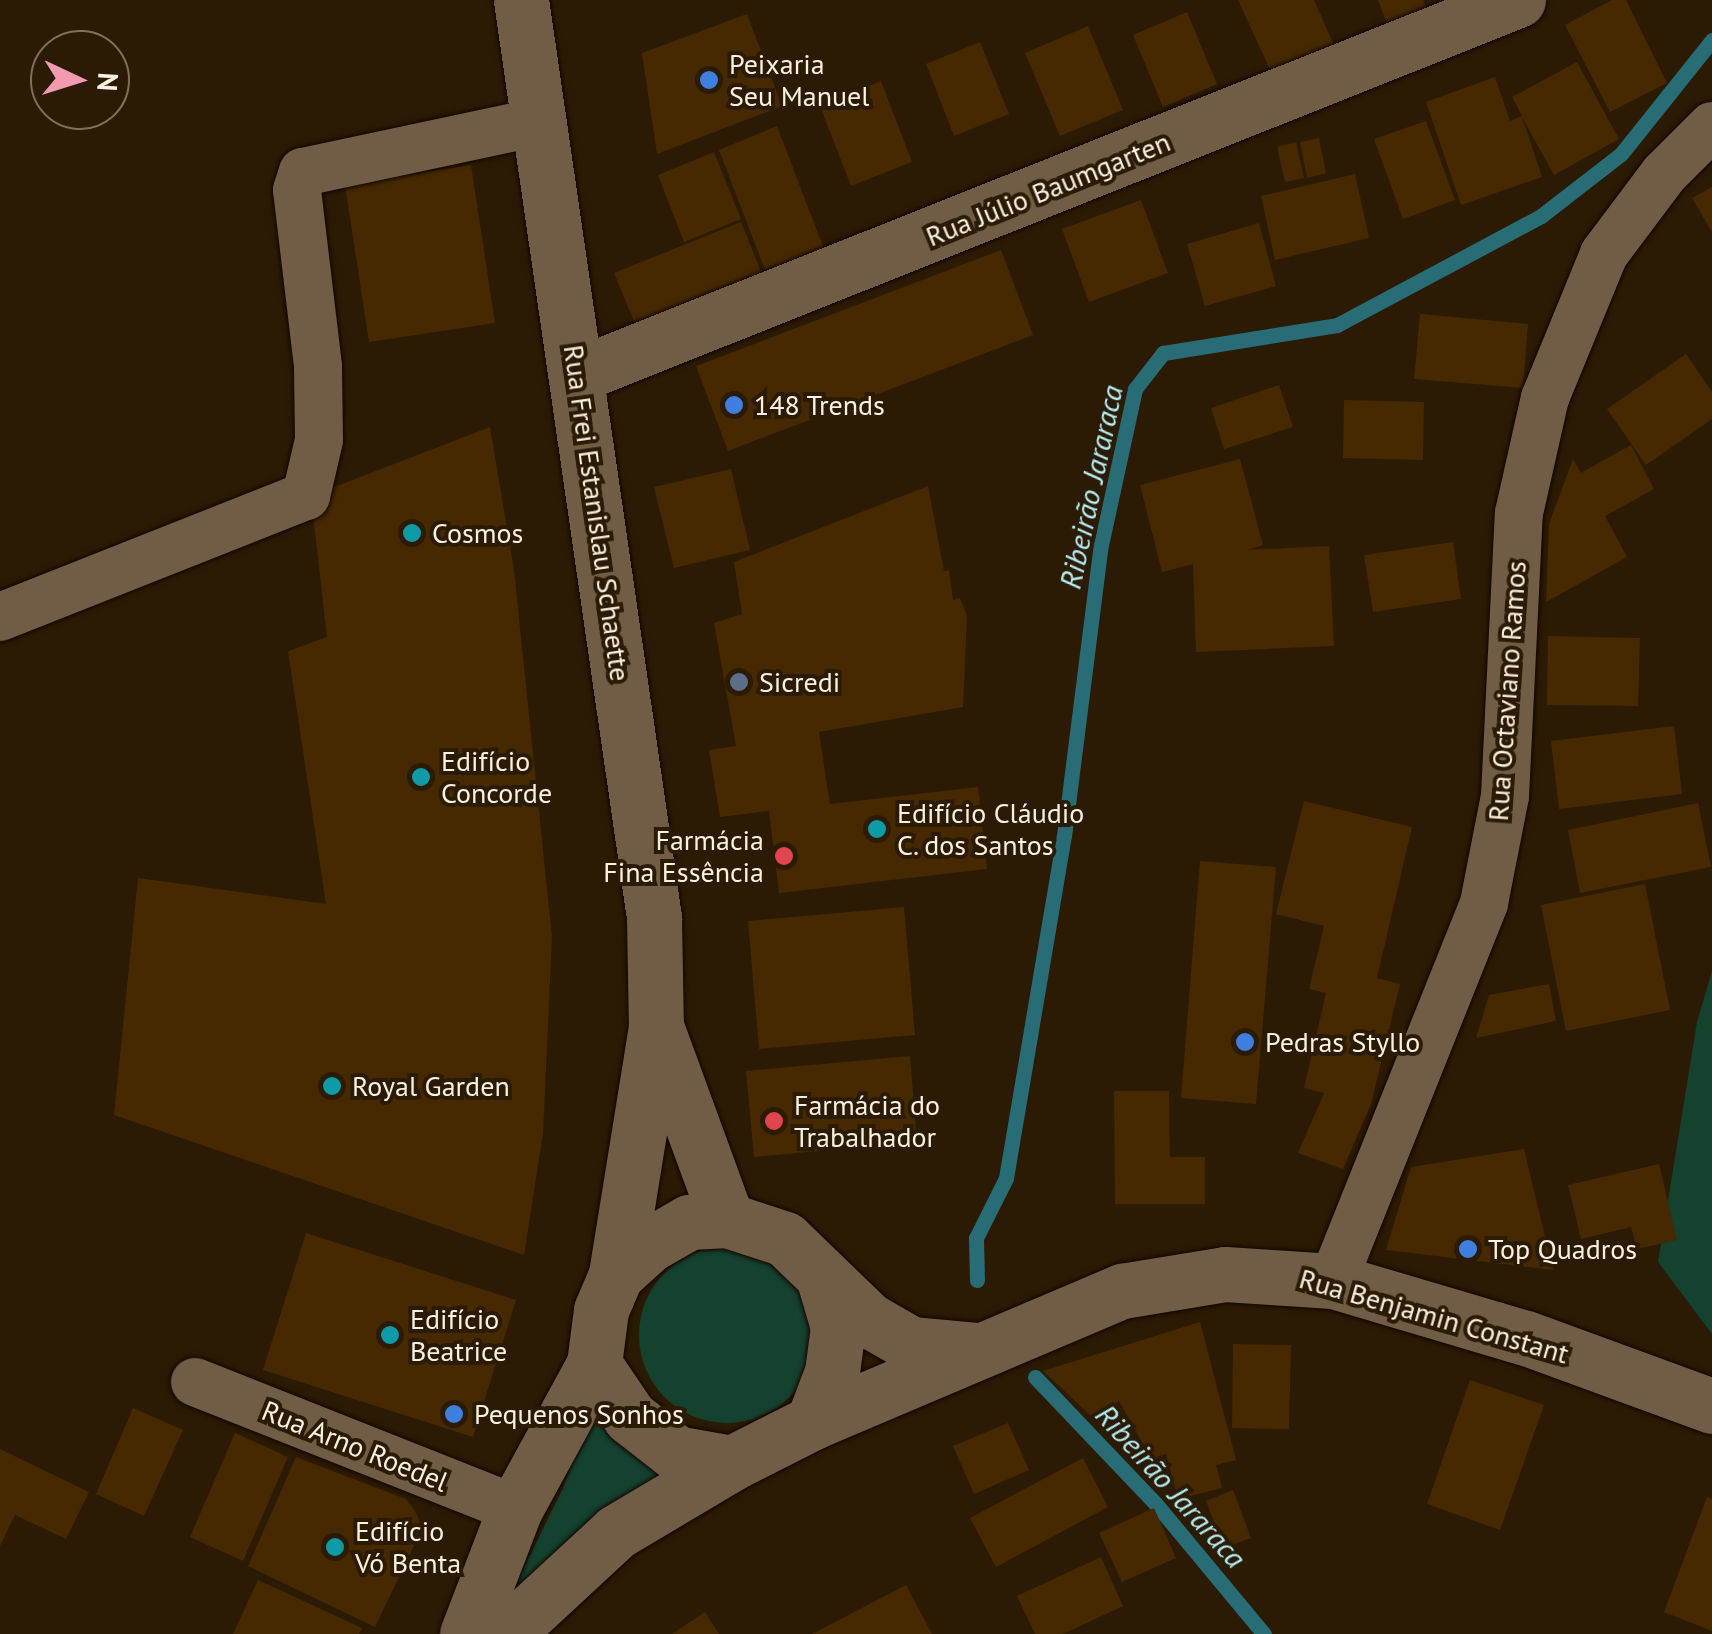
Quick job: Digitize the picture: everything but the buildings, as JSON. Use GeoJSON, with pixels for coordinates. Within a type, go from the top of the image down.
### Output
{"type":"FeatureCollection","features":[{"type":"Feature","properties":{"kind":"main road","name":"Rua Júlio Baumgarten"},"geometry":{"type":"LineString","coordinates":[[577,375],[1518,0]]}},
{"type":"Feature","properties":{"kind":"main road","name":"Rua Frei Estanislau Schaette"},"geometry":{"type":"LineString","coordinates":[[530,3],[542,121],[654,917],[656,1027],[616,1276]]}},
{"type":"Feature","properties":{"kind":"main road","name":"Rua Frei Estanislau Schaette"},"geometry":{"type":"LineString","coordinates":[[656,1027],[727,1220]]}},
{"type":"Feature","properties":{"kind":"main road"},"geometry":{"type":"LineString","coordinates":[[467,1634],[515,1510],[594,1364],[601,1310],[616,1276],[649,1245],[689,1222],[727,1220],[785,1239],[823,1276],[838,1327],[832,1372],[813,1422],[732,1463],[616,1532],[506,1634]]}},
{"type":"Feature","properties":{"kind":"main road","name":"Rua Benjamin Constant"},"geometry":{"type":"LineString","coordinates":[[813,1422],[1122,1291],[1225,1274],[1334,1281],[1526,1338],[1712,1406]]}},
{"type":"Feature","properties":{"kind":"main road","name":"Rua Benjamin Constant"},"geometry":{"type":"LineString","coordinates":[[823,1276],[869,1320],[912,1344],[980,1350]]}},
{"type":"Feature","properties":{"kind":"main road"},"geometry":{"type":"LineString","coordinates":[[594,1364],[630,1417],[676,1453],[732,1463]]}},
{"type":"Feature","properties":{"kind":"street"},"geometry":{"type":"LineString","coordinates":[[0,617],[306,496],[320,440],[318,366],[297,190],[303,172],[542,121]]}},
{"type":"Feature","properties":{"kind":"street","name":"Rua Octaviano Ramos"},"geometry":{"type":"LineString","coordinates":[[1334,1281],[1484,903],[1505,796],[1519,513],[1545,398],[1604,254],[1664,174],[1712,126]]}},
{"type":"Feature","properties":{"kind":"street","name":"Rua Arno Roedel"},"geometry":{"type":"LineString","coordinates":[[195,1382],[515,1510]]}},
{"type":"Feature","properties":{"kind":"green space"},"geometry":{"type":"Polygon","coordinates":[[[1712,971],[1712,1334],[1658,1262],[1697,1022],[1712,971]]]}},
{"type":"Feature","properties":{"kind":"green space"},"geometry":{"type":"Polygon","coordinates":[[[727,1247],[761,1254],[789,1273],[808,1301],[815,1335],[808,1369],[789,1397],[761,1416],[727,1423],[693,1416],[665,1397],[646,1369],[639,1335],[646,1301],[665,1273],[693,1254],[727,1247]]]}},
{"type":"Feature","properties":{"kind":"green space"},"geometry":{"type":"Polygon","coordinates":[[[593,1404],[661,1476],[512,1592],[563,1488],[593,1404]]]}},
{"type":"Feature","properties":{"kind":"waterway","name":"Ribeirão Jararaca"},"geometry":{"type":"LineString","coordinates":[[977,1280],[976,1238],[1006,1178],[1064,836],[1101,545],[1135,389],[1163,353],[1337,325],[1541,216],[1621,154],[1712,40]]}},
{"type":"Feature","properties":{"kind":"waterway","name":"Ribeirão Jararaca"},"geometry":{"type":"LineString","coordinates":[[1035,1377],[1156,1504],[1264,1634]]}},
{"type":"Feature","properties":{"kind":"place","name":"Peixaria Seu Manuel"},"geometry":{"type":"Point","coordinates":[709,80]}},
{"type":"Feature","properties":{"kind":"place","name":"148 Trends"},"geometry":{"type":"Point","coordinates":[734,405]}},
{"type":"Feature","properties":{"kind":"place","name":"Cosmos"},"geometry":{"type":"Point","coordinates":[412,533]}},
{"type":"Feature","properties":{"kind":"place","name":"Sicredi"},"geometry":{"type":"Point","coordinates":[739,682]}},
{"type":"Feature","properties":{"kind":"place","name":"Edifício Concorde"},"geometry":{"type":"Point","coordinates":[421,777]}},
{"type":"Feature","properties":{"kind":"place","name":"Edifício Cláudio C. dos Santos"},"geometry":{"type":"Point","coordinates":[877,829]}},
{"type":"Feature","properties":{"kind":"place","name":"Farmácia Fina Essência"},"geometry":{"type":"Point","coordinates":[784,856]}},
{"type":"Feature","properties":{"kind":"place","name":"Pedras Styllo"},"geometry":{"type":"Point","coordinates":[1245,1042]}},
{"type":"Feature","properties":{"kind":"place","name":"Royal Garden"},"geometry":{"type":"Point","coordinates":[332,1086]}},
{"type":"Feature","properties":{"kind":"place","name":"Farmácia do Trabalhador"},"geometry":{"type":"Point","coordinates":[774,1121]}},
{"type":"Feature","properties":{"kind":"place","name":"Top Quadros"},"geometry":{"type":"Point","coordinates":[1468,1249]}},
{"type":"Feature","properties":{"kind":"place","name":"Edifício Beatrice"},"geometry":{"type":"Point","coordinates":[390,1335]}},
{"type":"Feature","properties":{"kind":"place","name":"Pequenos Sonhos"},"geometry":{"type":"Point","coordinates":[454,1414]}},
{"type":"Feature","properties":{"kind":"place","name":"Edifício Vó Benta"},"geometry":{"type":"Point","coordinates":[335,1547]}}]}
